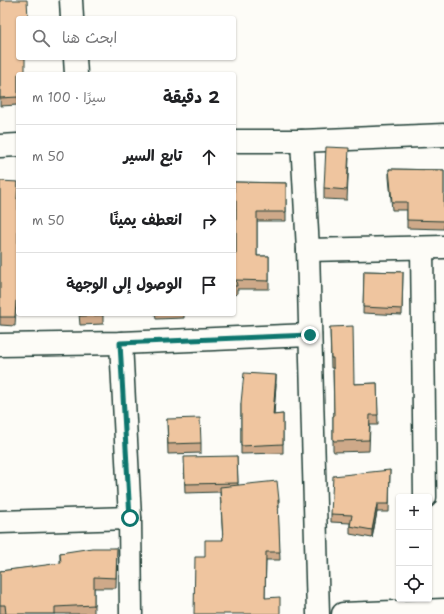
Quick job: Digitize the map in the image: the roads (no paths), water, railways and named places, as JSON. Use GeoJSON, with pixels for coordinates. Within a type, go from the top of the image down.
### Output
{"type":"FeatureCollection","features":[{"type":"Feature","properties":{"kind":"street"},"geometry":{"type":"LineString","coordinates":[[71,0],[72,16]]}},
{"type":"Feature","properties":{"kind":"street"},"geometry":{"type":"LineString","coordinates":[[74,60],[76,72]]}},
{"type":"Feature","properties":{"kind":"street"},"geometry":{"type":"LineString","coordinates":[[236,141],[444,135]]}},
{"type":"Feature","properties":{"kind":"street"},"geometry":{"type":"LineString","coordinates":[[302,140],[308,250],[318,614]]}},
{"type":"Feature","properties":{"kind":"street"},"geometry":{"type":"LineString","coordinates":[[0,146],[16,145]]}},
{"type":"Feature","properties":{"kind":"street"},"geometry":{"type":"LineString","coordinates":[[308,250],[444,247]]}},
{"type":"Feature","properties":{"kind":"street"},"geometry":{"type":"LineString","coordinates":[[422,248],[425,494]]}},
{"type":"Feature","properties":{"kind":"street"},"geometry":{"type":"LineString","coordinates":[[0,346],[120,343],[310,335]]}},
{"type":"Feature","properties":{"kind":"street"},"geometry":{"type":"LineString","coordinates":[[120,343],[130,518],[131,614]]}},
{"type":"Feature","properties":{"kind":"street"},"geometry":{"type":"LineString","coordinates":[[0,522],[130,518]]}},
{"type":"Feature","properties":{"kind":"street"},"geometry":{"type":"LineString","coordinates":[[343,614],[432,606]]}}]}
